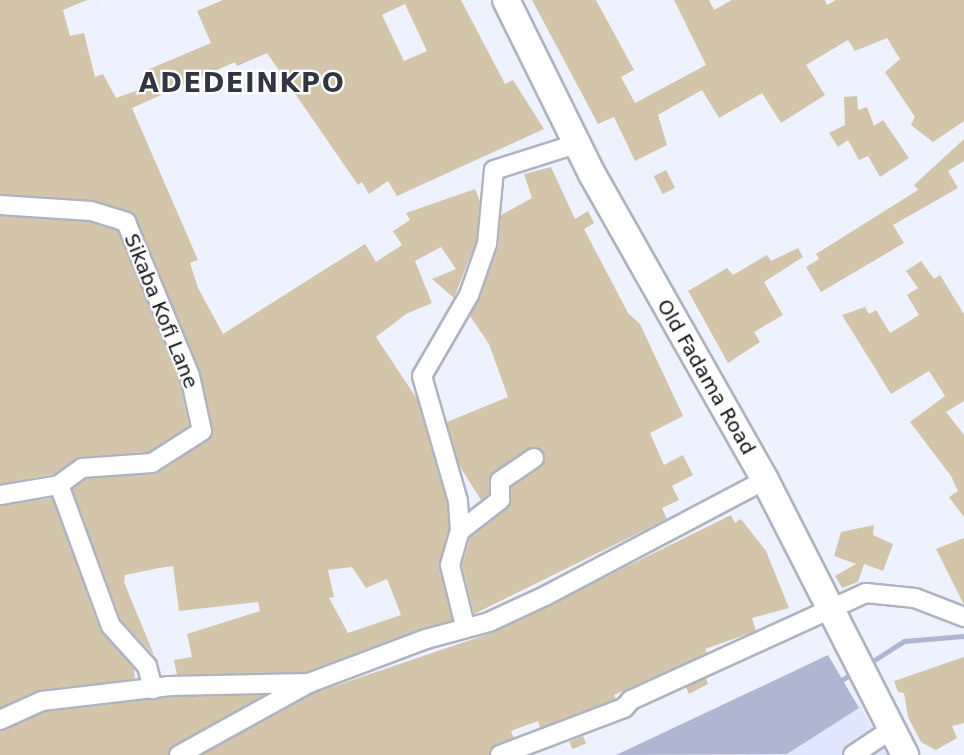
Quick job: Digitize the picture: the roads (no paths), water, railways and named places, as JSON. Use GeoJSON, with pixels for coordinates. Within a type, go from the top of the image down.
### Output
{"type":"FeatureCollection","features":[{"type":"Feature","properties":{"kind":"street","name":"Old Fadama Road"},"geometry":{"type":"LineString","coordinates":[[506,0],[576,144],[765,480],[905,755]]}},
{"type":"Feature","properties":{"kind":"street"},"geometry":{"type":"LineString","coordinates":[[465,626],[450,565],[460,531],[451,462],[424,395],[422,376],[469,295],[487,244],[494,170],[576,144]]}},
{"type":"Feature","properties":{"kind":"street","name":"Sikaba Kofi Lane"},"geometry":{"type":"LineString","coordinates":[[0,205],[116,216],[132,232],[201,415],[202,431],[152,463],[82,468],[59,485]]}},
{"type":"Feature","properties":{"kind":"street"},"geometry":{"type":"LineString","coordinates":[[460,531],[500,500],[500,481],[534,458]]}},
{"type":"Feature","properties":{"kind":"street"},"geometry":{"type":"LineString","coordinates":[[178,755],[309,683],[465,626],[489,622],[545,596],[765,480]]}},
{"type":"Feature","properties":{"kind":"street"},"geometry":{"type":"LineString","coordinates":[[0,495],[59,485],[111,626],[147,666],[153,689]]}},
{"type":"Feature","properties":{"kind":"street"},"geometry":{"type":"LineString","coordinates":[[500,755],[624,708],[631,700],[866,593],[892,594],[964,617]]}},
{"type":"Feature","properties":{"kind":"street"},"geometry":{"type":"LineString","coordinates":[[0,720],[42,701],[153,689],[309,683]]}},
{"type":"Feature","properties":{"kind":"street"},"geometry":{"type":"LineString","coordinates":[[853,755],[892,729]]}},
{"type":"Feature","properties":{"kind":"waterway"},"geometry":{"type":"LineString","coordinates":[[868,664],[904,641],[964,636]]}},
{"type":"Feature","properties":{"kind":"waterway"},"geometry":{"type":"LineString","coordinates":[[837,683],[854,672]]}},
{"type":"Feature","properties":{"kind":"district","name":"ADEDEINKPO"},"geometry":{"type":"Point","coordinates":[242,84]}}]}
